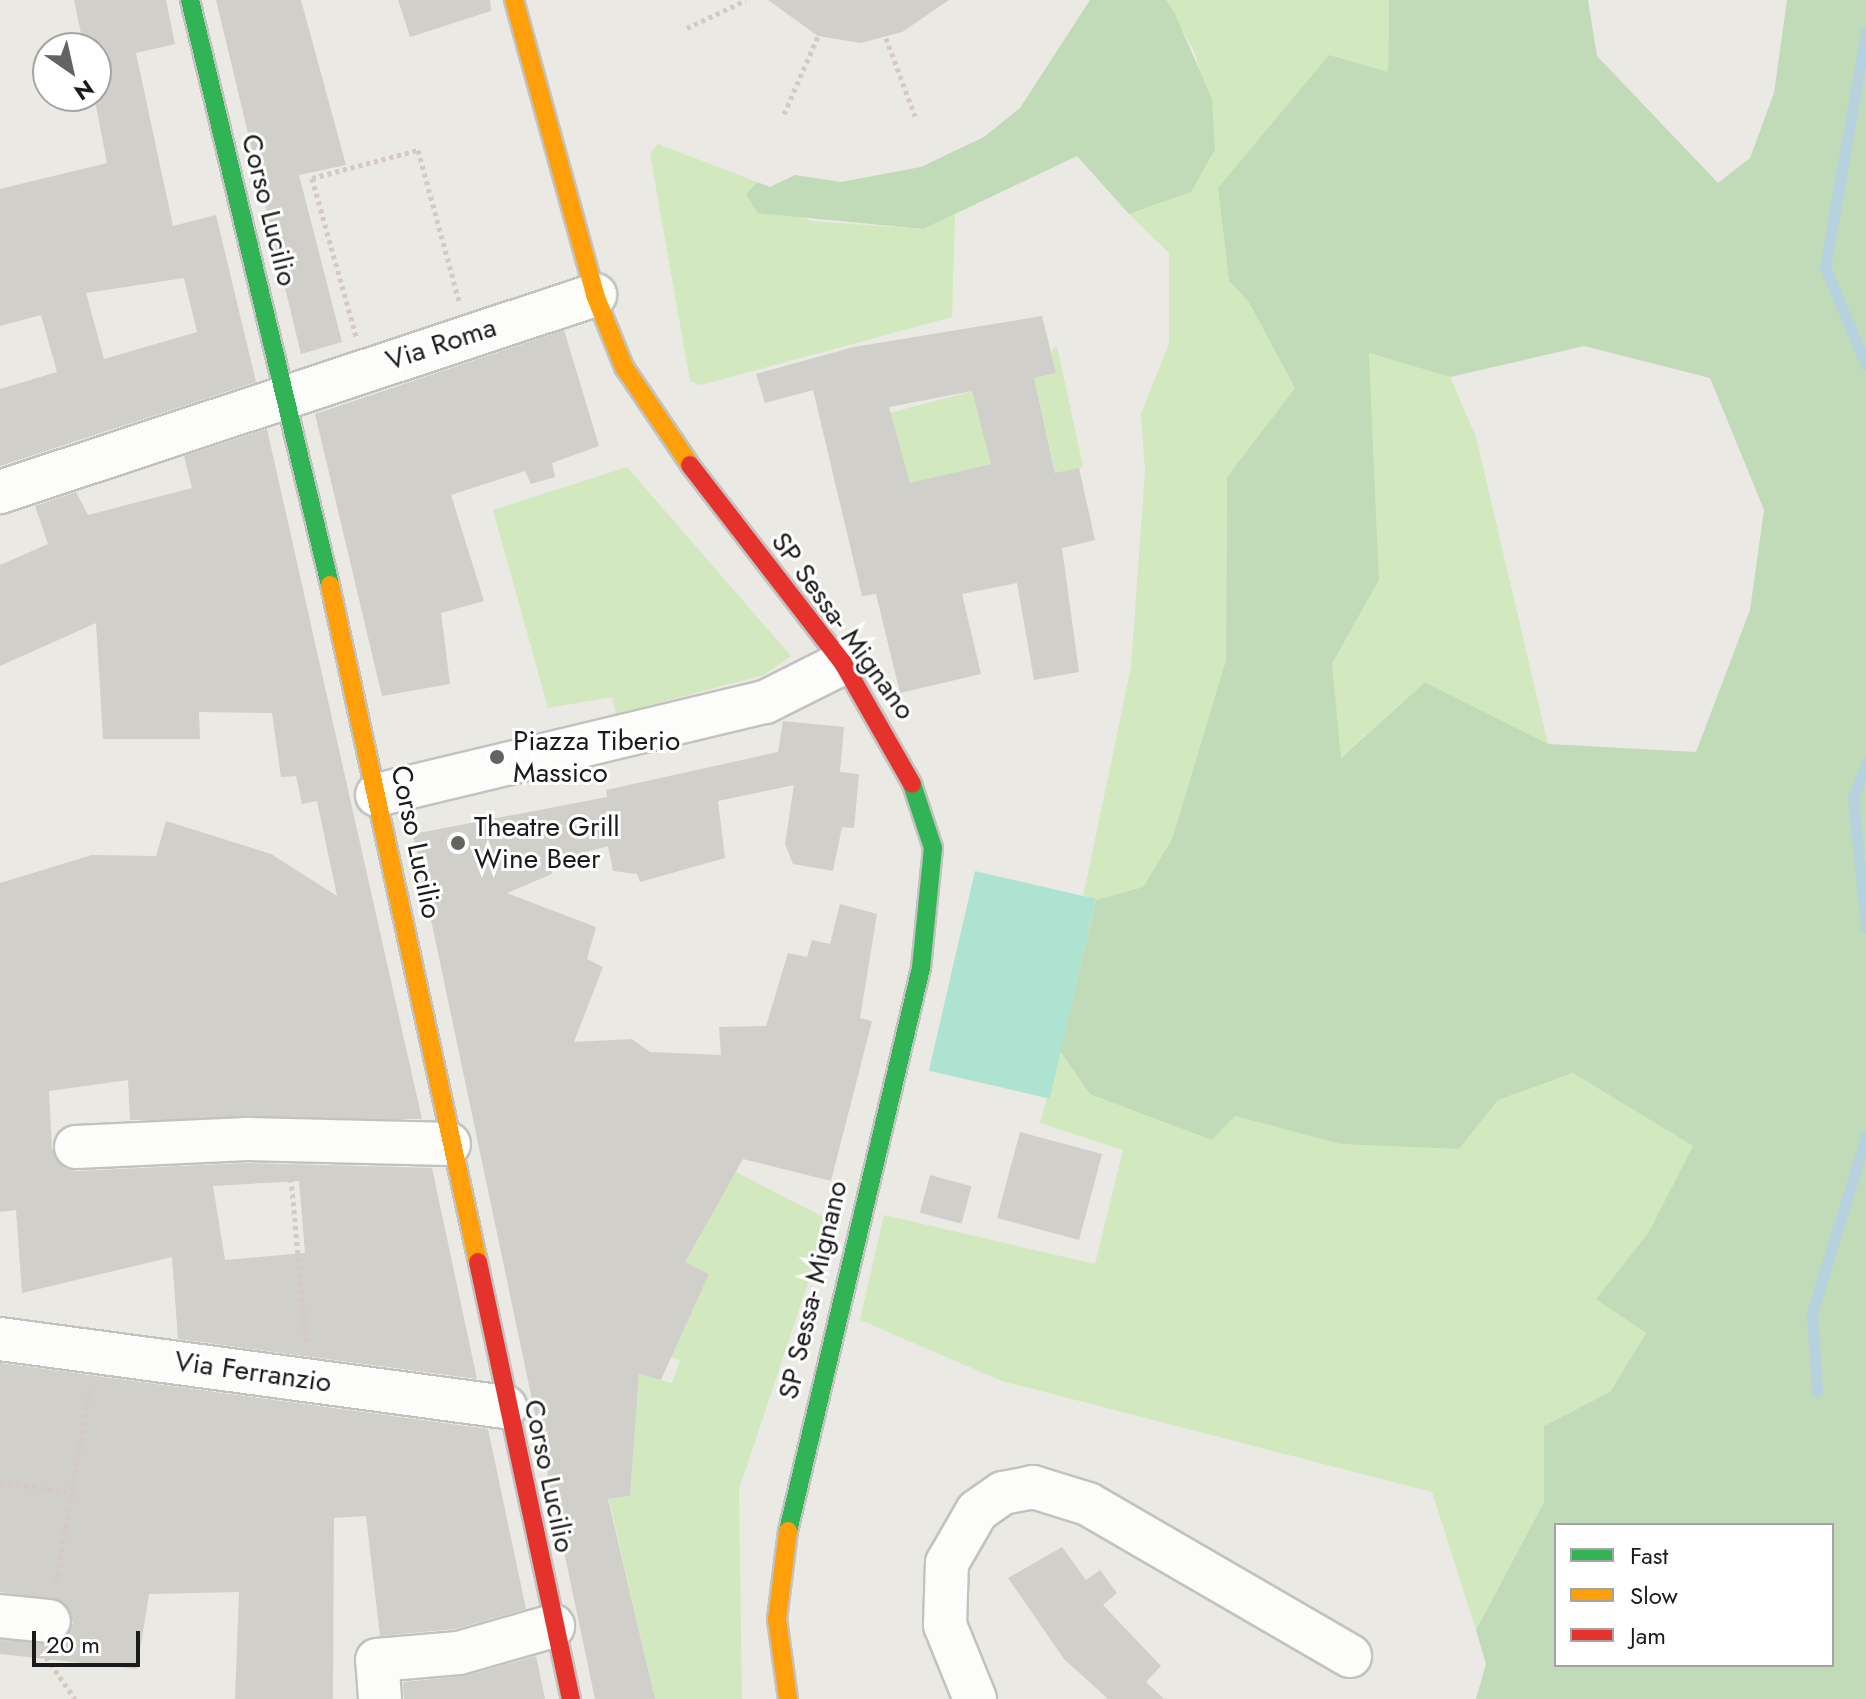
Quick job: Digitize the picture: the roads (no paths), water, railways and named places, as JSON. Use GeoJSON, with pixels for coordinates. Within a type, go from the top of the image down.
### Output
{"type":"FeatureCollection","features":[{"type":"Feature","properties":{"kind":"street","name":"Corso Lucilio"},"geometry":{"type":"LineString","coordinates":[[190,0],[287,393],[377,795],[505,1407],[571,1699]]}},
{"type":"Feature","properties":{"kind":"street","name":"SP Sessa- Mignano"},"geometry":{"type":"LineString","coordinates":[[514,0],[595,295],[651,412],[843,663],[915,785],[933,876],[921,968],[784,1547],[777,1619],[788,1699]]}},
{"type":"Feature","properties":{"kind":"street","name":"Via Roma"},"geometry":{"type":"LineString","coordinates":[[0,492],[287,393],[595,295]]}},
{"type":"Feature","properties":{"kind":"street"},"geometry":{"type":"LineString","coordinates":[[377,795],[765,702],[843,663]]}},
{"type":"Feature","properties":{"kind":"street"},"geometry":{"type":"LineString","coordinates":[[76,1147],[287,1140],[449,1144]]}},
{"type":"Feature","properties":{"kind":"street","name":"Via Ferranzio"},"geometry":{"type":"LineString","coordinates":[[0,1339],[505,1407]]}},
{"type":"Feature","properties":{"kind":"street"},"geometry":{"type":"LineString","coordinates":[[975,1699],[945,1625],[947,1563],[977,1511],[1003,1493],[1033,1487],[1088,1504],[1350,1656]]}},
{"type":"Feature","properties":{"kind":"street"},"geometry":{"type":"LineString","coordinates":[[0,1616],[49,1621]]}},
{"type":"Feature","properties":{"kind":"street"},"geometry":{"type":"LineString","coordinates":[[380,1699],[377,1660],[459,1653],[553,1626]]}},
{"type":"Feature","properties":{"kind":"waterway"},"geometry":{"type":"LineString","coordinates":[[1866,32],[1825,267],[1866,365]]}},
{"type":"Feature","properties":{"kind":"waterway"},"geometry":{"type":"LineString","coordinates":[[1866,764],[1853,798],[1866,927]]}},
{"type":"Feature","properties":{"kind":"waterway"},"geometry":{"type":"LineString","coordinates":[[1817,1391],[1812,1313],[1866,1136]]}},
{"type":"Feature","properties":{"kind":"place","name":"Piazza Tiberio Massico"},"geometry":{"type":"Point","coordinates":[497,757]}},
{"type":"Feature","properties":{"kind":"place","name":"Theatre Grill Wine Beer"},"geometry":{"type":"Point","coordinates":[458,843]}}]}
